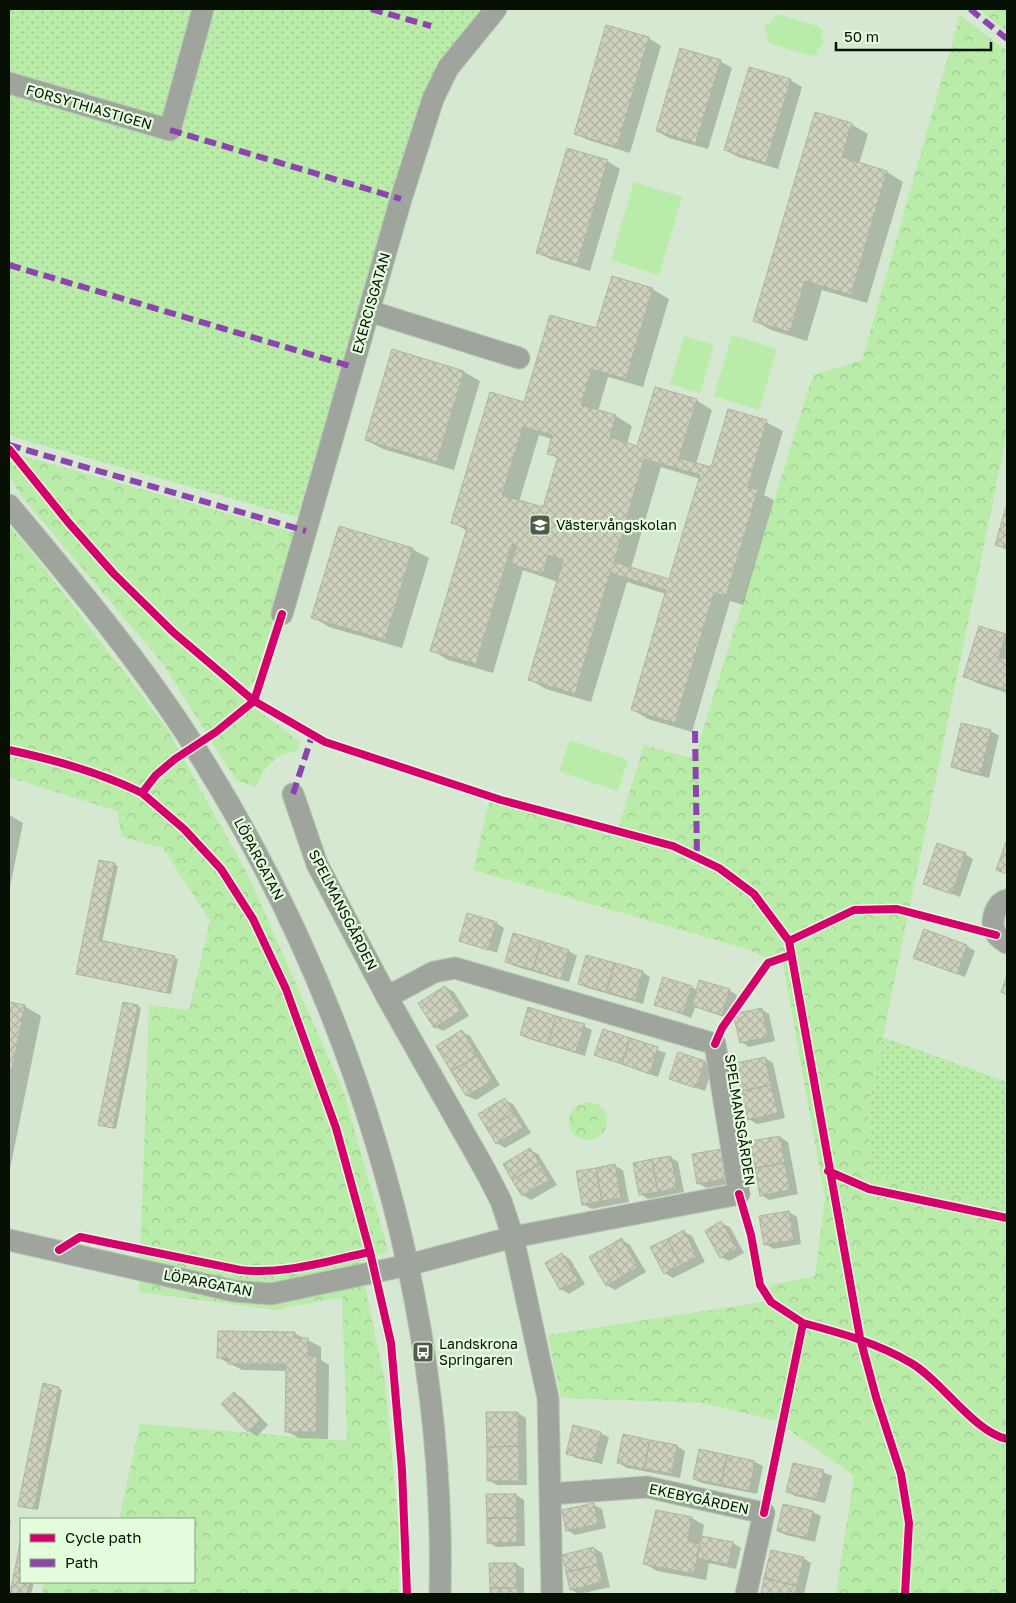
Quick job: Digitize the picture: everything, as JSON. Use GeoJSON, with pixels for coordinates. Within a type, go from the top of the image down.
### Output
{"type":"FeatureCollection","features":[{"type":"Feature","properties":{"kind":"street","name":"FORSYTHIASTIGEN"},"geometry":{"type":"LineString","coordinates":[[9,83],[170,130],[203,9]]}},
{"type":"Feature","properties":{"kind":"street","name":"EXERCISGATAN"},"geometry":{"type":"LineString","coordinates":[[282,614],[369,311],[433,99],[448,68],[496,9]]}},
{"type":"Feature","properties":{"kind":"street"},"geometry":{"type":"LineString","coordinates":[[369,311],[520,358]]}},
{"type":"Feature","properties":{"kind":"street","name":"LÖPARGATAN"},"geometry":{"type":"LineString","coordinates":[[9,506],[112,631],[182,728],[208,769],[280,898],[307,956],[346,1052],[384,1168],[408,1264],[423,1352],[434,1449],[440,1594]]}},
{"type":"Feature","properties":{"kind":"street","name":"SPELMANSGÅRDEN"},"geometry":{"type":"LineString","coordinates":[[293,794],[317,864],[387,997],[485,1170],[501,1201],[513,1237]]}},
{"type":"Feature","properties":{"kind":"street"},"geometry":{"type":"LineString","coordinates":[[1007,900],[1003,901],[996,909],[992,922],[996,935],[1007,943]]}},
{"type":"Feature","properties":{"kind":"street","name":"SPELMANSGÅRDEN"},"geometry":{"type":"LineString","coordinates":[[387,997],[434,972],[455,968],[715,1044],[739,1194],[513,1237],[408,1264]]}},
{"type":"Feature","properties":{"kind":"street"},"geometry":{"type":"LineString","coordinates":[[513,1237],[548,1398],[552,1594]]}},
{"type":"Feature","properties":{"kind":"street","name":"LÖPARGATAN"},"geometry":{"type":"LineString","coordinates":[[9,1240],[234,1291],[271,1294],[408,1264]]}},
{"type":"Feature","properties":{"kind":"street","name":"EKEBYGÅRDEN"},"geometry":{"type":"LineString","coordinates":[[550,1494],[646,1487],[764,1513],[746,1594]]}},
{"type":"Feature","properties":{"kind":"green space"},"geometry":{"type":"Polygon","coordinates":[[[9,9],[487,9],[430,78],[297,517],[13,437],[9,433],[9,9]]]}},
{"type":"Feature","properties":{"kind":"green space"},"geometry":{"type":"Polygon","coordinates":[[[979,9],[1007,9],[1007,32],[979,9]]]}},
{"type":"Feature","properties":{"kind":"green space"},"geometry":{"type":"Polygon","coordinates":[[[777,14],[820,27],[823,31],[821,39],[824,40],[821,48],[818,47],[817,54],[811,56],[769,43],[766,38],[768,32],[764,30],[766,24],[770,24],[777,14]]]}},
{"type":"Feature","properties":{"kind":"green space"},"geometry":{"type":"Polygon","coordinates":[[[960,15],[1007,51],[1007,433],[868,1110],[871,1177],[1007,1204],[1007,1594],[836,1594],[854,1476],[777,1421],[702,1403],[561,1398],[548,1335],[763,1302],[770,1285],[815,1276],[825,1198],[783,964],[747,949],[473,870],[489,802],[616,836],[644,745],[694,759],[813,375],[862,360],[960,15]]]}},
{"type":"Feature","properties":{"kind":"green space"},"geometry":{"type":"Polygon","coordinates":[[[634,182],[682,197],[659,275],[611,260],[634,182]]]}},
{"type":"Feature","properties":{"kind":"green space"},"geometry":{"type":"Polygon","coordinates":[[[732,335],[777,349],[759,410],[714,396],[732,335]]]}},
{"type":"Feature","properties":{"kind":"green space"},"geometry":{"type":"Polygon","coordinates":[[[684,336],[714,345],[700,393],[670,384],[684,336]]]}},
{"type":"Feature","properties":{"kind":"green space"},"geometry":{"type":"Polygon","coordinates":[[[24,456],[300,534],[254,682],[239,696],[300,742],[298,750],[282,755],[271,762],[263,772],[256,787],[236,780],[163,664],[22,497],[9,477],[9,463],[24,456]]]}},
{"type":"Feature","properties":{"kind":"green space"},"geometry":{"type":"Polygon","coordinates":[[[9,525],[35,556],[166,727],[248,875],[345,1095],[388,1251],[360,1262],[385,1382],[399,1531],[399,1594],[42,1594],[44,1583],[195,1583],[195,1518],[119,1518],[140,1424],[347,1441],[342,1297],[274,1310],[139,1292],[149,1005],[189,1010],[210,921],[163,848],[122,837],[117,811],[9,777],[9,525]]]}},
{"type":"Feature","properties":{"kind":"green space"},"geometry":{"type":"Polygon","coordinates":[[[570,740],[628,760],[618,791],[559,771],[570,740]]]}},
{"type":"Feature","properties":{"kind":"green space"},"geometry":{"type":"Polygon","coordinates":[[[883,1037],[1007,1082],[1007,1204],[871,1177],[868,1110],[883,1037]]]}},
{"type":"Feature","properties":{"kind":"green space"},"geometry":{"type":"Polygon","coordinates":[[[588,1102],[601,1108],[607,1121],[601,1134],[588,1140],[575,1134],[569,1121],[575,1108],[588,1102]]]}},
{"type":"Feature","properties":{"kind":"building"},"geometry":{"type":"Polygon","coordinates":[[[606,25],[649,37],[617,147],[574,134],[606,25]]]}},
{"type":"Feature","properties":{"kind":"building"},"geometry":{"type":"Polygon","coordinates":[[[680,48],[721,60],[696,143],[656,131],[680,48]]]}},
{"type":"Feature","properties":{"kind":"building"},"geometry":{"type":"Polygon","coordinates":[[[749,67],[791,79],[766,163],[724,150],[749,67]]]}},
{"type":"Feature","properties":{"kind":"building"},"geometry":{"type":"Polygon","coordinates":[[[815,112],[852,123],[842,157],[887,171],[851,295],[805,281],[790,332],[753,321],[815,112]]]}},
{"type":"Feature","properties":{"kind":"building"},"geometry":{"type":"Polygon","coordinates":[[[567,148],[608,160],[577,265],[536,253],[567,148]]]}},
{"type":"Feature","properties":{"kind":"building"},"geometry":{"type":"Polygon","coordinates":[[[612,276],[653,288],[626,379],[592,369],[581,405],[616,415],[610,437],[637,446],[655,387],[697,399],[679,458],[711,467],[728,409],[767,420],[748,487],[758,490],[726,596],[714,593],[675,723],[631,710],[666,590],[610,573],[575,694],[528,680],[563,560],[548,555],[543,574],[511,564],[517,546],[512,544],[476,664],[430,651],[467,528],[451,523],[490,392],[524,402],[550,315],[596,328],[612,276]],[[523,427],[502,495],[543,507],[558,457],[547,454],[552,435],[523,427]],[[644,459],[614,562],[669,579],[700,475],[644,459]]]}},
{"type":"Feature","properties":{"kind":"building"},"geometry":{"type":"Polygon","coordinates":[[[392,349],[464,371],[437,462],[365,440],[392,349]]]}},
{"type":"Feature","properties":{"kind":"building"},"geometry":{"type":"Polygon","coordinates":[[[1007,503],[1007,548],[995,545],[1007,503]]]}},
{"type":"Feature","properties":{"kind":"building"},"geometry":{"type":"Polygon","coordinates":[[[339,526],[413,548],[385,640],[311,618],[339,526]]]}},
{"type":"Feature","properties":{"kind":"building"},"geometry":{"type":"Polygon","coordinates":[[[979,626],[1006,634],[999,657],[1007,659],[1007,690],[963,677],[979,626]]]}},
{"type":"Feature","properties":{"kind":"building"},"geometry":{"type":"Polygon","coordinates":[[[961,723],[991,730],[981,774],[951,767],[961,723]]]}},
{"type":"Feature","properties":{"kind":"building"},"geometry":{"type":"Polygon","coordinates":[[[1007,842],[1007,874],[996,870],[1007,842]]]}},
{"type":"Feature","properties":{"kind":"building"},"geometry":{"type":"Polygon","coordinates":[[[937,843],[966,853],[952,894],[923,884],[937,843]]]}},
{"type":"Feature","properties":{"kind":"building"},"geometry":{"type":"Polygon","coordinates":[[[99,860],[115,863],[99,940],[175,956],[167,993],[76,974],[99,860]]]}},
{"type":"Feature","properties":{"kind":"building"},"geometry":{"type":"Polygon","coordinates":[[[467,913],[497,922],[488,950],[459,941],[467,913]]]}},
{"type":"Feature","properties":{"kind":"building"},"geometry":{"type":"Polygon","coordinates":[[[924,929],[967,945],[957,974],[913,958],[924,929]]]}},
{"type":"Feature","properties":{"kind":"building"},"geometry":{"type":"Polygon","coordinates":[[[513,933],[541,941],[533,970],[505,962],[513,933]]]}},
{"type":"Feature","properties":{"kind":"building"},"geometry":{"type":"Polygon","coordinates":[[[541,941],[569,950],[561,979],[533,970],[541,941]]]}},
{"type":"Feature","properties":{"kind":"building"},"geometry":{"type":"Polygon","coordinates":[[[586,955],[615,963],[606,992],[578,984],[586,955]]]}},
{"type":"Feature","properties":{"kind":"building"},"geometry":{"type":"Polygon","coordinates":[[[615,963],[643,971],[635,1000],[606,992],[615,963]]]}},
{"type":"Feature","properties":{"kind":"building"},"geometry":{"type":"Polygon","coordinates":[[[1007,975],[1007,995],[1001,992],[1007,975]]]}},
{"type":"Feature","properties":{"kind":"building"},"geometry":{"type":"Polygon","coordinates":[[[663,977],[692,986],[683,1014],[654,1005],[663,977]]]}},
{"type":"Feature","properties":{"kind":"building"},"geometry":{"type":"Polygon","coordinates":[[[699,980],[730,989],[722,1015],[692,1006],[699,980]]]}},
{"type":"Feature","properties":{"kind":"building"},"geometry":{"type":"Polygon","coordinates":[[[445,986],[461,1011],[434,1028],[418,1003],[445,986]]]}},
{"type":"Feature","properties":{"kind":"building"},"geometry":{"type":"Polygon","coordinates":[[[9,1002],[25,1005],[9,1084],[9,1002]]]}},
{"type":"Feature","properties":{"kind":"building"},"geometry":{"type":"Polygon","coordinates":[[[123,1002],[138,1005],[113,1128],[98,1125],[123,1002]]]}},
{"type":"Feature","properties":{"kind":"building"},"geometry":{"type":"Polygon","coordinates":[[[528,1007],[556,1016],[548,1044],[520,1035],[528,1007]]]}},
{"type":"Feature","properties":{"kind":"building"},"geometry":{"type":"Polygon","coordinates":[[[762,1008],[768,1037],[740,1043],[733,1014],[762,1008]]]}},
{"type":"Feature","properties":{"kind":"building"},"geometry":{"type":"Polygon","coordinates":[[[556,1016],[585,1024],[576,1052],[548,1044],[556,1016]]]}},
{"type":"Feature","properties":{"kind":"building"},"geometry":{"type":"Polygon","coordinates":[[[603,1029],[630,1038],[622,1064],[594,1055],[603,1029]]]}},
{"type":"Feature","properties":{"kind":"building"},"geometry":{"type":"Polygon","coordinates":[[[462,1030],[477,1056],[451,1071],[436,1046],[462,1030]]]}},
{"type":"Feature","properties":{"kind":"building"},"geometry":{"type":"Polygon","coordinates":[[[630,1038],[658,1047],[650,1074],[622,1064],[630,1038]]]}},
{"type":"Feature","properties":{"kind":"building"},"geometry":{"type":"Polygon","coordinates":[[[678,1052],[705,1061],[696,1088],[669,1079],[678,1052]]]}},
{"type":"Feature","properties":{"kind":"building"},"geometry":{"type":"Polygon","coordinates":[[[477,1056],[493,1081],[466,1096],[451,1071],[477,1056]]]}},
{"type":"Feature","properties":{"kind":"building"},"geometry":{"type":"Polygon","coordinates":[[[765,1057],[771,1085],[742,1091],[736,1063],[765,1057]]]}},
{"type":"Feature","properties":{"kind":"building"},"geometry":{"type":"Polygon","coordinates":[[[771,1085],[778,1113],[748,1120],[742,1091],[771,1085]]]}},
{"type":"Feature","properties":{"kind":"building"},"geometry":{"type":"Polygon","coordinates":[[[505,1098],[514,1113],[487,1129],[478,1114],[505,1098]]]}},
{"type":"Feature","properties":{"kind":"building"},"geometry":{"type":"Polygon","coordinates":[[[514,1113],[523,1128],[496,1144],[487,1129],[514,1113]]]}},
{"type":"Feature","properties":{"kind":"building"},"geometry":{"type":"Polygon","coordinates":[[[780,1136],[785,1163],[755,1168],[750,1141],[780,1136]]]}},
{"type":"Feature","properties":{"kind":"building"},"geometry":{"type":"Polygon","coordinates":[[[530,1148],[540,1164],[512,1180],[503,1164],[530,1148]]]}},
{"type":"Feature","properties":{"kind":"building"},"geometry":{"type":"Polygon","coordinates":[[[721,1149],[726,1179],[697,1184],[692,1154],[721,1149]]]}},
{"type":"Feature","properties":{"kind":"building"},"geometry":{"type":"Polygon","coordinates":[[[671,1156],[677,1188],[658,1192],[652,1159],[671,1156]]]}},
{"type":"Feature","properties":{"kind":"building"},"geometry":{"type":"Polygon","coordinates":[[[652,1159],[658,1192],[639,1195],[633,1163],[652,1159]]]}},
{"type":"Feature","properties":{"kind":"building"},"geometry":{"type":"Polygon","coordinates":[[[785,1163],[790,1190],[760,1196],[755,1168],[785,1163]]]}},
{"type":"Feature","properties":{"kind":"building"},"geometry":{"type":"Polygon","coordinates":[[[540,1164],[549,1180],[522,1196],[512,1180],[540,1164]]]}},
{"type":"Feature","properties":{"kind":"building"},"geometry":{"type":"Polygon","coordinates":[[[615,1164],[621,1198],[602,1201],[596,1168],[615,1164]]]}},
{"type":"Feature","properties":{"kind":"building"},"geometry":{"type":"Polygon","coordinates":[[[596,1168],[602,1201],[582,1205],[576,1171],[596,1168]]]}},
{"type":"Feature","properties":{"kind":"building"},"geometry":{"type":"Polygon","coordinates":[[[789,1211],[794,1240],[764,1245],[759,1216],[789,1211]]]}},
{"type":"Feature","properties":{"kind":"building"},"geometry":{"type":"Polygon","coordinates":[[[721,1221],[737,1248],[720,1258],[705,1231],[721,1221]]]}},
{"type":"Feature","properties":{"kind":"building"},"geometry":{"type":"Polygon","coordinates":[[[684,1230],[697,1257],[681,1265],[667,1239],[684,1230]]]}},
{"type":"Feature","properties":{"kind":"building"},"geometry":{"type":"Polygon","coordinates":[[[622,1238],[638,1267],[622,1277],[605,1248],[622,1238]]]}},
{"type":"Feature","properties":{"kind":"building"},"geometry":{"type":"Polygon","coordinates":[[[667,1239],[681,1265],[664,1274],[650,1247],[667,1239]]]}},
{"type":"Feature","properties":{"kind":"building"},"geometry":{"type":"Polygon","coordinates":[[[605,1248],[622,1277],[606,1286],[589,1257],[605,1248]]]}},
{"type":"Feature","properties":{"kind":"building"},"geometry":{"type":"Polygon","coordinates":[[[562,1253],[578,1280],[560,1290],[545,1263],[562,1253]]]}},
{"type":"Feature","properties":{"kind":"building"},"geometry":{"type":"Polygon","coordinates":[[[218,1331],[295,1332],[295,1338],[308,1338],[308,1356],[317,1357],[316,1432],[285,1432],[286,1364],[228,1364],[228,1358],[217,1358],[218,1331]]]}},
{"type":"Feature","properties":{"kind":"building"},"geometry":{"type":"Polygon","coordinates":[[[43,1383],[59,1387],[34,1509],[18,1506],[43,1383]]]}},
{"type":"Feature","properties":{"kind":"building"},"geometry":{"type":"Polygon","coordinates":[[[234,1392],[261,1420],[248,1432],[221,1404],[234,1392]]]}},
{"type":"Feature","properties":{"kind":"building"},"geometry":{"type":"Polygon","coordinates":[[[486,1412],[518,1412],[519,1446],[487,1447],[486,1412]]]}},
{"type":"Feature","properties":{"kind":"building"},"geometry":{"type":"Polygon","coordinates":[[[573,1425],[601,1432],[594,1461],[566,1454],[573,1425]]]}},
{"type":"Feature","properties":{"kind":"building"},"geometry":{"type":"Polygon","coordinates":[[[623,1434],[650,1440],[644,1469],[617,1463],[623,1434]]]}},
{"type":"Feature","properties":{"kind":"building"},"geometry":{"type":"Polygon","coordinates":[[[650,1440],[677,1445],[672,1474],[644,1469],[650,1440]]]}},
{"type":"Feature","properties":{"kind":"building"},"geometry":{"type":"Polygon","coordinates":[[[519,1446],[519,1481],[487,1481],[487,1447],[519,1446]]]}},
{"type":"Feature","properties":{"kind":"building"},"geometry":{"type":"Polygon","coordinates":[[[699,1449],[727,1455],[721,1485],[693,1479],[699,1449]]]}},
{"type":"Feature","properties":{"kind":"building"},"geometry":{"type":"Polygon","coordinates":[[[727,1455],[755,1461],[749,1491],[721,1485],[727,1455]]]}},
{"type":"Feature","properties":{"kind":"building"},"geometry":{"type":"Polygon","coordinates":[[[793,1463],[824,1470],[817,1499],[786,1492],[793,1463]]]}},
{"type":"Feature","properties":{"kind":"building"},"geometry":{"type":"Polygon","coordinates":[[[486,1494],[516,1494],[517,1518],[487,1518],[486,1494]]]}},
{"type":"Feature","properties":{"kind":"building"},"geometry":{"type":"Polygon","coordinates":[[[594,1503],[598,1524],[566,1531],[562,1510],[594,1503]]]}},
{"type":"Feature","properties":{"kind":"building"},"geometry":{"type":"Polygon","coordinates":[[[783,1504],[813,1511],[807,1538],[777,1531],[783,1504]]]}},
{"type":"Feature","properties":{"kind":"building"},"geometry":{"type":"Polygon","coordinates":[[[656,1510],[692,1517],[688,1541],[700,1544],[694,1574],[643,1564],[656,1510]]]}},
{"type":"Feature","properties":{"kind":"building"},"geometry":{"type":"Polygon","coordinates":[[[487,1518],[517,1518],[517,1542],[487,1543],[487,1518]]]}},
{"type":"Feature","properties":{"kind":"building"},"geometry":{"type":"Polygon","coordinates":[[[701,1536],[733,1542],[728,1565],[697,1558],[701,1536]]]}},
{"type":"Feature","properties":{"kind":"building"},"geometry":{"type":"Polygon","coordinates":[[[20,1543],[20,1583],[30,1583],[27,1594],[10,1594],[20,1543]]]}},
{"type":"Feature","properties":{"kind":"building"},"geometry":{"type":"Polygon","coordinates":[[[594,1547],[598,1565],[566,1572],[562,1555],[594,1547]]]}},
{"type":"Feature","properties":{"kind":"building"},"geometry":{"type":"Polygon","coordinates":[[[771,1550],[804,1557],[797,1586],[764,1578],[771,1550]]]}},
{"type":"Feature","properties":{"kind":"building"},"geometry":{"type":"Polygon","coordinates":[[[489,1563],[516,1563],[517,1588],[490,1588],[489,1563]]]}},
{"type":"Feature","properties":{"kind":"building"},"geometry":{"type":"Polygon","coordinates":[[[598,1565],[603,1582],[570,1590],[566,1572],[598,1565]]]}},
{"type":"Feature","properties":{"kind":"building"},"geometry":{"type":"Polygon","coordinates":[[[764,1578],[797,1586],[795,1594],[761,1594],[764,1578]]]}},
{"type":"Feature","properties":{"kind":"building"},"geometry":{"type":"Polygon","coordinates":[[[490,1588],[517,1588],[517,1594],[490,1594],[490,1588]]]}},
{"type":"Feature","properties":{"kind":"marked path"},"geometry":{"type":"LineString","coordinates":[[371,9],[431,26]]}},
{"type":"Feature","properties":{"kind":"marked path"},"geometry":{"type":"LineString","coordinates":[[970,9],[1007,39]]}},
{"type":"Feature","properties":{"kind":"marked path"},"geometry":{"type":"LineString","coordinates":[[170,130],[401,199]]}},
{"type":"Feature","properties":{"kind":"marked path"},"geometry":{"type":"LineString","coordinates":[[9,265],[353,367]]}},
{"type":"Feature","properties":{"kind":"marked path"},"geometry":{"type":"LineString","coordinates":[[9,445],[306,531]]}},
{"type":"Feature","properties":{"kind":"marked path"},"geometry":{"type":"LineString","coordinates":[[695,731],[697,857]]}},
{"type":"Feature","properties":{"kind":"marked path"},"geometry":{"type":"LineString","coordinates":[[293,794],[312,736]]}},
{"type":"Feature","properties":{"kind":"cycle path"},"geometry":{"type":"LineString","coordinates":[[9,449],[68,522],[113,573],[173,632],[254,701],[325,742],[501,800],[673,846],[719,868],[754,894],[789,941],[860,1338],[876,1397],[901,1474],[909,1523],[905,1594]]}},
{"type":"Feature","properties":{"kind":"cycle path"},"geometry":{"type":"LineString","coordinates":[[9,750],[77,767],[142,793],[156,775],[175,759],[216,732],[254,701],[282,614]]}},
{"type":"Feature","properties":{"kind":"cycle path"},"geometry":{"type":"LineString","coordinates":[[142,793],[184,829],[221,869],[253,919],[286,989],[336,1128],[370,1252],[391,1343],[402,1470],[407,1594]]}},
{"type":"Feature","properties":{"kind":"cycle path"},"geometry":{"type":"LineString","coordinates":[[789,941],[854,910],[897,909],[996,935]]}},
{"type":"Feature","properties":{"kind":"cycle path"},"geometry":{"type":"LineString","coordinates":[[715,1044],[722,1028],[768,963],[791,955]]}},
{"type":"Feature","properties":{"kind":"cycle path"},"geometry":{"type":"LineString","coordinates":[[828,1171],[869,1189],[1007,1218]]}},
{"type":"Feature","properties":{"kind":"cycle path"},"geometry":{"type":"LineString","coordinates":[[739,1194],[751,1235],[760,1285],[771,1302],[803,1323]]}},
{"type":"Feature","properties":{"kind":"cycle path"},"geometry":{"type":"LineString","coordinates":[[59,1250],[80,1237],[240,1270],[256,1271],[289,1269],[370,1252]]}},
{"type":"Feature","properties":{"kind":"cycle path"},"geometry":{"type":"LineString","coordinates":[[764,1513],[803,1323],[872,1344],[911,1363],[934,1381],[982,1427],[1007,1439]]}},
{"type":"Feature","properties":{"kind":"place","name":"Västervångskolan"},"geometry":{"type":"Point","coordinates":[540,525]}},
{"type":"Feature","properties":{"kind":"place","name":"Landskrona Springaren"},"geometry":{"type":"Point","coordinates":[423,1352]}}]}
